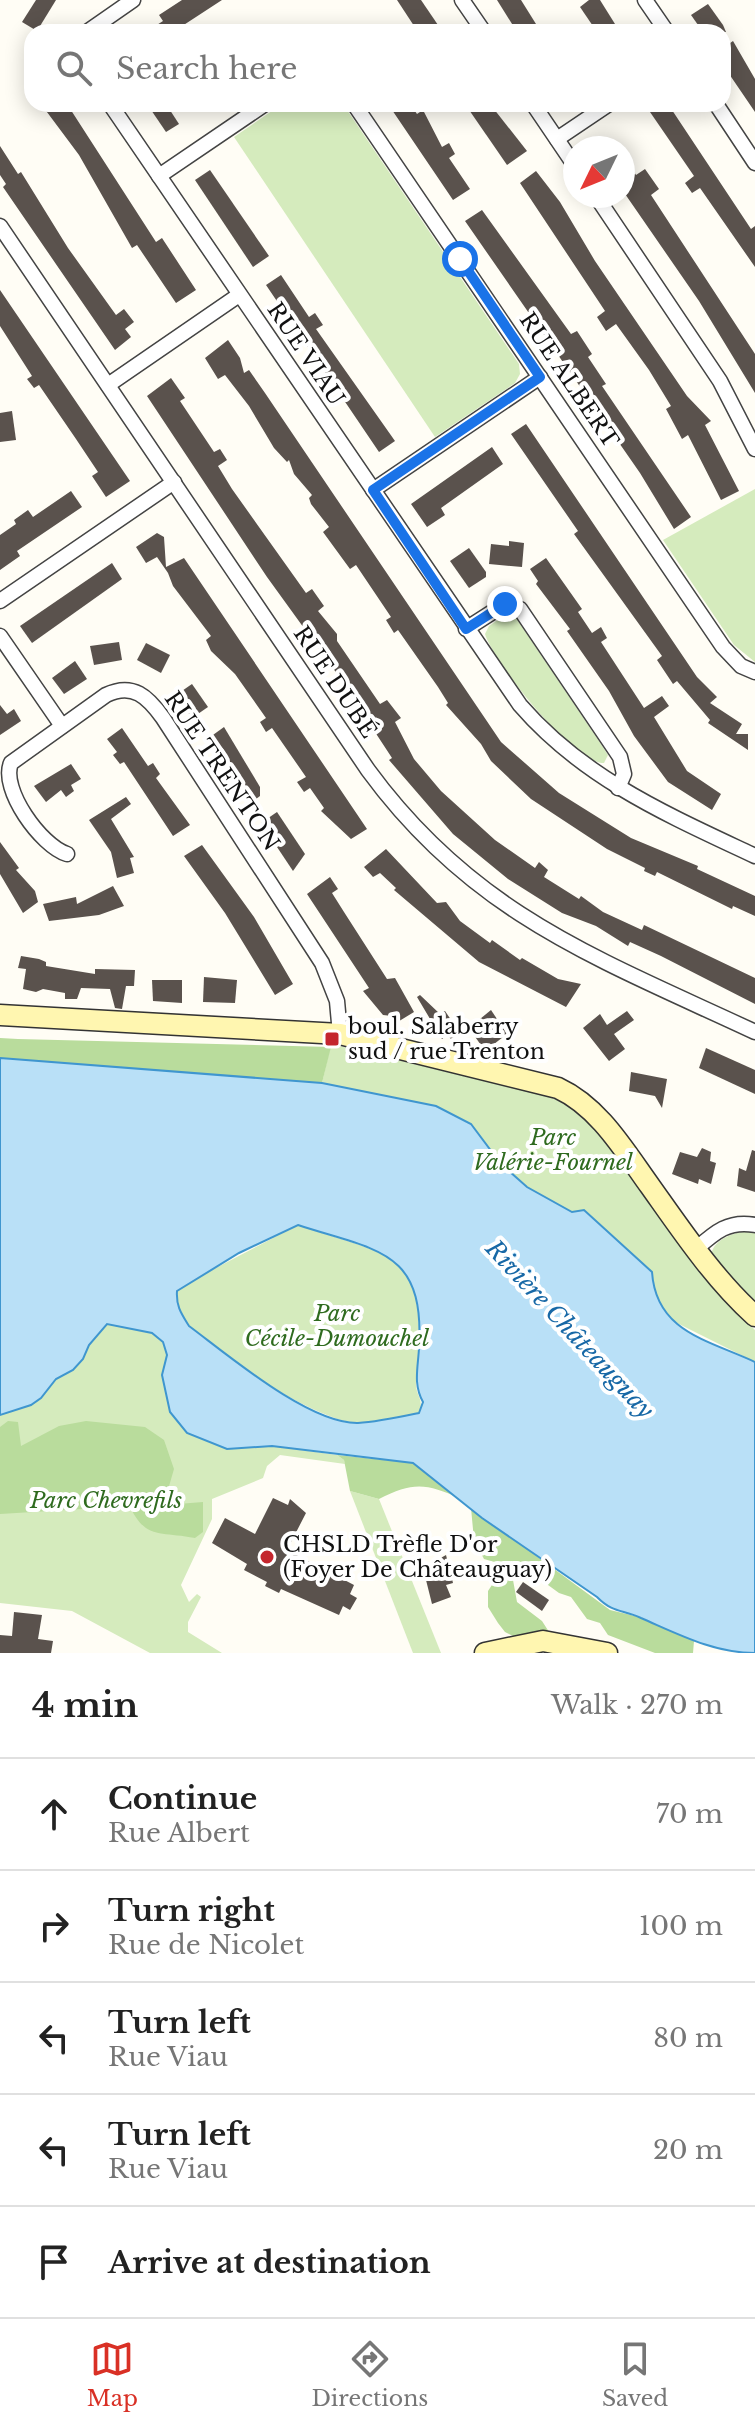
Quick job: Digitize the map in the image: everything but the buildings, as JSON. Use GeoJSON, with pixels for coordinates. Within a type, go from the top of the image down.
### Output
{"type":"FeatureCollection","features":[{"type":"Feature","properties":{"kind":"street"},"geometry":{"type":"LineString","coordinates":[[98,24],[133,0]]}},
{"type":"Feature","properties":{"kind":"street"},"geometry":{"type":"LineString","coordinates":[[462,0],[478,24]]}},
{"type":"Feature","properties":{"kind":"street"},"geometry":{"type":"LineString","coordinates":[[645,0],[662,24]]}},
{"type":"Feature","properties":{"kind":"street","name":"RUE VIAU"},"geometry":{"type":"LineString","coordinates":[[115,112],[466,629],[536,723],[581,765],[618,788],[755,856]]}},
{"type":"Feature","properties":{"kind":"street"},"geometry":{"type":"LineString","coordinates":[[159,176],[253,112]]}},
{"type":"Feature","properties":{"kind":"street","name":"RUE ALBERT"},"geometry":{"type":"LineString","coordinates":[[359,112],[723,647],[741,666],[755,672]]}},
{"type":"Feature","properties":{"kind":"street"},"geometry":{"type":"LineString","coordinates":[[538,112],[563,148]]}},
{"type":"Feature","properties":{"kind":"street"},"geometry":{"type":"LineString","coordinates":[[557,139],[597,112]]}},
{"type":"Feature","properties":{"kind":"street"},"geometry":{"type":"LineString","coordinates":[[721,112],[755,163]]}},
{"type":"Feature","properties":{"kind":"street"},"geometry":{"type":"LineString","coordinates":[[604,208],[720,381],[755,449]]}},
{"type":"Feature","properties":{"kind":"street","name":"RUE DUBÉ"},"geometry":{"type":"LineString","coordinates":[[0,226],[368,770],[403,815],[444,858],[494,899],[544,930],[755,1032]]}},
{"type":"Feature","properties":{"kind":"street"},"geometry":{"type":"LineString","coordinates":[[108,385],[239,295]]}},
{"type":"Feature","properties":{"kind":"street"},"geometry":{"type":"LineString","coordinates":[[373,490],[540,377]]}},
{"type":"Feature","properties":{"kind":"street"},"geometry":{"type":"LineString","coordinates":[[0,601],[174,482]]}},
{"type":"Feature","properties":{"kind":"street"},"geometry":{"type":"LineString","coordinates":[[466,629],[505,604],[510,603],[520,609],[617,750],[625,769],[618,788]]}},
{"type":"Feature","properties":{"kind":"street"},"geometry":{"type":"LineString","coordinates":[[0,636],[62,726]]}},
{"type":"Feature","properties":{"kind":"street","name":"RUE TRENTON"},"geometry":{"type":"LineString","coordinates":[[67,854],[42,842],[3,783],[4,772],[11,763],[113,692],[133,690],[151,702],[314,950],[337,1001],[340,1034]]}},
{"type":"Feature","properties":{"kind":"street"},"geometry":{"type":"LineString","coordinates":[[0,1015],[340,1034],[526,1078],[566,1092],[607,1128],[696,1249],[755,1316]]}},
{"type":"Feature","properties":{"kind":"street"},"geometry":{"type":"LineString","coordinates":[[696,1249],[724,1227],[743,1223],[755,1225]]}},
{"type":"Feature","properties":{"kind":"street"},"geometry":{"type":"LineString","coordinates":[[485,1653],[543,1641],[607,1653]]}},
{"type":"Feature","properties":{"kind":"green space"},"geometry":{"type":"Polygon","coordinates":[[[270,112],[348,112],[519,364],[520,374],[515,383],[435,437],[234,137],[270,112]]]}},
{"type":"Feature","properties":{"kind":"green space"},"geometry":{"type":"Polygon","coordinates":[[[755,489],[755,662],[734,645],[663,540],[755,489]]]}},
{"type":"Feature","properties":{"kind":"green space"},"geometry":{"type":"Polygon","coordinates":[[[505,615],[516,618],[601,744],[608,755],[604,763],[591,759],[556,730],[503,667],[485,634],[489,626],[505,615]]]}},
{"type":"Feature","properties":{"kind":"green space"},"geometry":{"type":"Polygon","coordinates":[[[0,1038],[331,1047],[322,1083],[0,1058],[0,1038]]]}},
{"type":"Feature","properties":{"kind":"green space","name":"Parc Valérie-Fournel"},"geometry":{"type":"Polygon","coordinates":[[[331,1044],[548,1096],[581,1116],[607,1144],[701,1271],[755,1330],[755,1362],[667,1318],[653,1294],[572,1212],[527,1187],[501,1164],[470,1124],[436,1106],[322,1083],[331,1044]]]}},
{"type":"Feature","properties":{"kind":"green space","name":"Parc Cécile-Dumouchel"},"geometry":{"type":"Polygon","coordinates":[[[298,1225],[378,1252],[395,1262],[408,1277],[419,1323],[416,1385],[421,1401],[419,1413],[381,1421],[358,1423],[340,1420],[294,1399],[243,1369],[202,1338],[183,1317],[177,1291],[298,1225]]]}},
{"type":"Feature","properties":{"kind":"green space"},"geometry":{"type":"Polygon","coordinates":[[[749,1230],[755,1232],[755,1307],[711,1254],[721,1240],[749,1230]]]}},
{"type":"Feature","properties":{"kind":"green space","name":"Parc Chevrefils"},"geometry":{"type":"Polygon","coordinates":[[[107,1324],[152,1333],[164,1342],[167,1354],[162,1375],[170,1412],[227,1449],[272,1446],[337,1455],[344,1460],[345,1464],[280,1455],[267,1466],[263,1478],[212,1499],[212,1519],[181,1585],[189,1602],[197,1594],[201,1597],[188,1622],[188,1632],[222,1653],[150,1653],[72,1611],[0,1603],[0,1415],[31,1405],[41,1398],[56,1379],[73,1370],[83,1359],[89,1345],[107,1324]]]}},
{"type":"Feature","properties":{"kind":"green space"},"geometry":{"type":"Polygon","coordinates":[[[8,1421],[18,1422],[21,1446],[59,1426],[86,1421],[145,1427],[164,1440],[174,1469],[165,1500],[178,1504],[203,1502],[203,1532],[195,1538],[154,1532],[140,1523],[128,1502],[99,1508],[0,1514],[0,1427],[8,1421]]]}},
{"type":"Feature","properties":{"kind":"green space"},"geometry":{"type":"Polygon","coordinates":[[[337,1455],[413,1463],[461,1499],[429,1487],[411,1487],[379,1499],[350,1491],[344,1460],[337,1455]]]}},
{"type":"Feature","properties":{"kind":"green space"},"geometry":{"type":"Polygon","coordinates":[[[350,1491],[379,1499],[441,1653],[413,1653],[350,1491]]]}},
{"type":"Feature","properties":{"kind":"green space"},"geometry":{"type":"Polygon","coordinates":[[[471,1508],[610,1610],[639,1617],[694,1641],[693,1653],[655,1653],[608,1635],[600,1623],[587,1619],[571,1597],[559,1593],[526,1569],[513,1580],[517,1602],[542,1621],[551,1635],[517,1638],[505,1632],[488,1607],[488,1591],[505,1565],[484,1559],[474,1540],[471,1508]]]}},
{"type":"Feature","properties":{"kind":"water","name":"Rivière Châteauguay"},"geometry":{"type":"Polygon","coordinates":[[[0,1058],[322,1083],[436,1106],[471,1124],[501,1164],[527,1187],[572,1212],[584,1210],[652,1272],[663,1308],[674,1321],[703,1340],[755,1362],[755,1653],[711,1646],[608,1606],[482,1518],[413,1463],[272,1446],[227,1449],[187,1433],[170,1412],[162,1375],[167,1355],[163,1342],[152,1333],[107,1324],[89,1345],[83,1359],[73,1370],[56,1379],[41,1398],[31,1405],[0,1415],[0,1058]],[[298,1225],[239,1253],[177,1291],[181,1313],[189,1326],[270,1386],[316,1412],[358,1423],[419,1413],[423,1402],[417,1382],[419,1315],[414,1291],[404,1272],[373,1249],[298,1225]]]}},
{"type":"Feature","properties":{"kind":"place","name":"boul. Salaberry sud / rue Trenton"},"geometry":{"type":"Point","coordinates":[332,1039]}},
{"type":"Feature","properties":{"kind":"place","name":"CHSLD Trèfle D'or (Foyer De Châteauguay)"},"geometry":{"type":"Point","coordinates":[267,1557]}},
{"type":"Feature","properties":{"kind":"route"},"geometry":{"type":"LineString","coordinates":[[460,259],[540,377],[373,490],[466,629],[505,604]]}}]}
